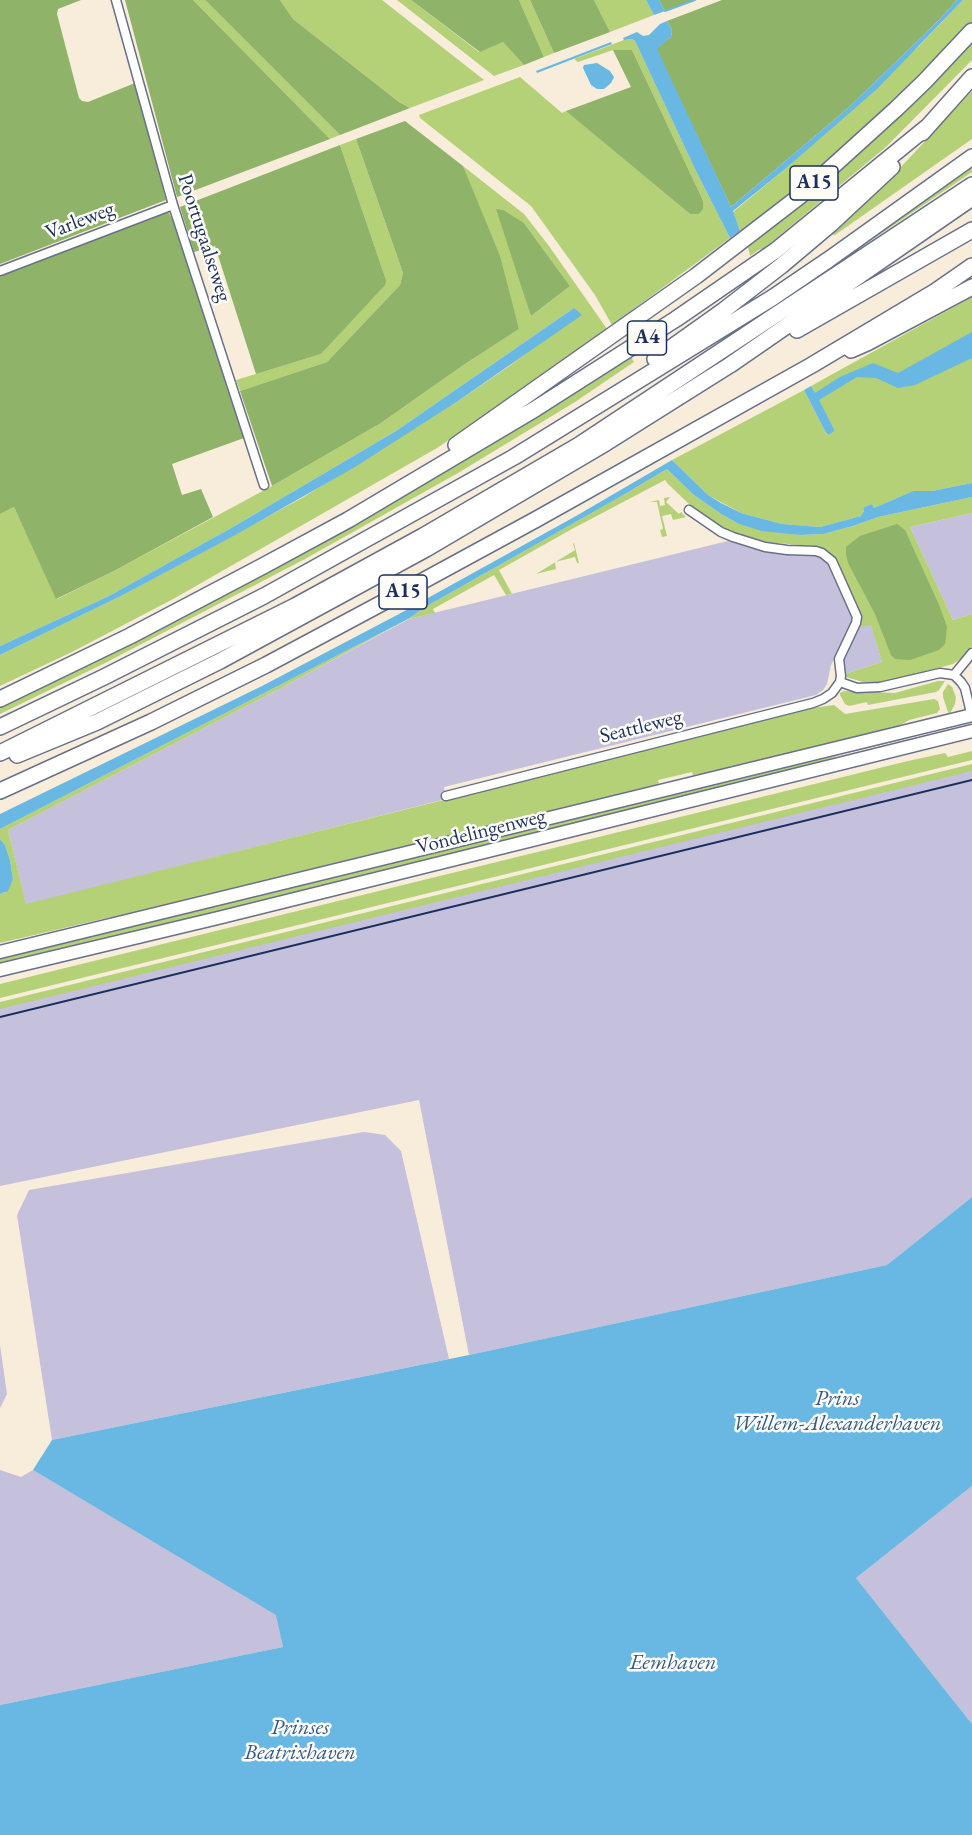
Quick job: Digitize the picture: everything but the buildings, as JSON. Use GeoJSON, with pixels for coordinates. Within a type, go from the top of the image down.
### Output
{"type":"FeatureCollection","features":[{"type":"Feature","properties":{"kind":"highway","name":"A15"},"geometry":{"type":"LineString","coordinates":[[0,699],[130,636],[348,520],[696,276],[790,203],[896,110],[972,31]]}},
{"type":"Feature","properties":{"kind":"highway","name":"A4"},"geometry":{"type":"LineString","coordinates":[[514,457],[681,341],[781,266],[832,224],[890,169],[972,77]]}},
{"type":"Feature","properties":{"kind":"highway","name":"A4"},"geometry":{"type":"LineString","coordinates":[[348,520],[535,409],[676,319],[775,251],[927,127]]}},
{"type":"Feature","properties":{"kind":"highway"},"geometry":{"type":"LineString","coordinates":[[0,727],[105,677],[264,596],[514,457],[772,298],[972,157]]}},
{"type":"Feature","properties":{"kind":"highway","name":"A15"},"geometry":{"type":"LineString","coordinates":[[0,753],[295,606],[423,537],[589,439],[972,185]]}},
{"type":"Feature","properties":{"kind":"highway","name":"A15"},"geometry":{"type":"LineString","coordinates":[[0,762],[98,722],[220,662],[436,543],[606,443],[730,365],[972,198]]}},
{"type":"Feature","properties":{"kind":"highway","name":"A15"},"geometry":{"type":"LineString","coordinates":[[730,365],[792,333],[972,230]]}},
{"type":"Feature","properties":{"kind":"highway","name":"A15"},"geometry":{"type":"LineString","coordinates":[[0,791],[151,722],[266,665],[535,520],[804,370],[936,291],[972,266]]}},
{"type":"Feature","properties":{"kind":"highway","name":"A15"},"geometry":{"type":"LineString","coordinates":[[804,370],[867,343],[972,287]]}},
{"type":"Feature","properties":{"kind":"main road","name":"Vondelingenweg"},"geometry":{"type":"LineString","coordinates":[[0,952],[972,716]]}},
{"type":"Feature","properties":{"kind":"main road","name":"Vondelingenweg"},"geometry":{"type":"LineString","coordinates":[[0,970],[972,731]]}},
{"type":"Feature","properties":{"kind":"street","name":"Poortugaalseweg"},"geometry":{"type":"LineString","coordinates":[[116,0],[173,205],[264,485]]}},
{"type":"Feature","properties":{"kind":"street","name":"Varleweg"},"geometry":{"type":"LineString","coordinates":[[0,271],[173,205]]}},
{"type":"Feature","properties":{"kind":"street"},"geometry":{"type":"LineString","coordinates":[[689,510],[721,532],[733,537],[765,547],[816,550],[832,561],[857,616],[856,623],[838,659],[840,682],[857,688],[880,687],[940,673],[954,675],[965,688],[972,716]]}},
{"type":"Feature","properties":{"kind":"street"},"geometry":{"type":"LineString","coordinates":[[954,675],[972,653]]}},
{"type":"Feature","properties":{"kind":"street","name":"Seattleweg"},"geometry":{"type":"LineString","coordinates":[[446,796],[813,703],[832,693],[840,682]]}},
{"type":"Feature","properties":{"kind":"shaded area"},"geometry":{"type":"Polygon","coordinates":[[[972,513],[972,614],[953,620],[910,527],[972,513]]]}},
{"type":"Feature","properties":{"kind":"shaded area"},"geometry":{"type":"Polygon","coordinates":[[[732,540],[764,551],[816,554],[830,564],[853,621],[831,665],[827,684],[816,695],[444,787],[446,799],[26,905],[8,830],[409,619],[732,540]]]}},
{"type":"Feature","properties":{"kind":"shaded area"},"geometry":{"type":"Polygon","coordinates":[[[871,624],[882,662],[845,674],[841,661],[859,627],[871,624]]]}},
{"type":"Feature","properties":{"kind":"shaded area"},"geometry":{"type":"Polygon","coordinates":[[[972,766],[972,1197],[887,1265],[469,1355],[419,1100],[0,1186],[0,1004],[972,766]]]}},
{"type":"Feature","properties":{"kind":"shaded area"},"geometry":{"type":"Polygon","coordinates":[[[364,1132],[385,1135],[401,1151],[449,1359],[52,1440],[17,1215],[29,1190],[364,1132]]]}},
{"type":"Feature","properties":{"kind":"shaded area"},"geometry":{"type":"Polygon","coordinates":[[[0,1345],[7,1394],[0,1408],[0,1345]]]}},
{"type":"Feature","properties":{"kind":"shaded area"},"geometry":{"type":"Polygon","coordinates":[[[0,1470],[21,1477],[33,1470],[277,1615],[283,1647],[0,1705],[0,1470]]]}},
{"type":"Feature","properties":{"kind":"shaded area"},"geometry":{"type":"Polygon","coordinates":[[[972,1486],[972,1724],[856,1578],[972,1486]]]}},
{"type":"Feature","properties":{"kind":"green space"},"geometry":{"type":"Polygon","coordinates":[[[0,0],[81,0],[58,9],[57,14],[79,98],[88,102],[135,83],[166,200],[0,264],[0,0]]]}},
{"type":"Feature","properties":{"kind":"green space"},"geometry":{"type":"Polygon","coordinates":[[[125,0],[193,0],[330,139],[177,197],[125,0]]]}},
{"type":"Feature","properties":{"kind":"green space"},"geometry":{"type":"Polygon","coordinates":[[[193,0],[205,0],[340,135],[330,139],[193,0]]]}},
{"type":"Feature","properties":{"kind":"green space"},"geometry":{"type":"Polygon","coordinates":[[[205,0],[280,0],[293,19],[399,102],[410,108],[340,135],[205,0]]]}},
{"type":"Feature","properties":{"kind":"green space"},"geometry":{"type":"Polygon","coordinates":[[[280,0],[382,0],[484,80],[410,108],[399,102],[293,19],[280,0]]]}},
{"type":"Feature","properties":{"kind":"green space"},"geometry":{"type":"Polygon","coordinates":[[[397,0],[411,0],[479,52],[503,42],[524,65],[494,76],[397,0]]]}},
{"type":"Feature","properties":{"kind":"green space"},"geometry":{"type":"Polygon","coordinates":[[[411,0],[519,0],[544,57],[524,65],[503,42],[480,52],[411,0]]]}},
{"type":"Feature","properties":{"kind":"green space"},"geometry":{"type":"Polygon","coordinates":[[[519,0],[530,0],[554,53],[544,57],[519,0]]]}},
{"type":"Feature","properties":{"kind":"green space"},"geometry":{"type":"Polygon","coordinates":[[[530,0],[594,0],[610,32],[554,53],[530,0]]]}},
{"type":"Feature","properties":{"kind":"green space"},"geometry":{"type":"Polygon","coordinates":[[[594,0],[646,0],[654,15],[610,32],[594,0]]]}},
{"type":"Feature","properties":{"kind":"green space"},"geometry":{"type":"Polygon","coordinates":[[[659,0],[695,0],[665,11],[659,0]]]}},
{"type":"Feature","properties":{"kind":"green space"},"geometry":{"type":"Polygon","coordinates":[[[722,0],[957,0],[848,108],[731,207],[656,49],[671,37],[672,30],[667,21],[722,0]]]}},
{"type":"Feature","properties":{"kind":"green space"},"geometry":{"type":"Polygon","coordinates":[[[963,0],[972,0],[972,23],[864,132],[811,179],[740,231],[733,212],[784,170],[919,46],[963,0]]]}},
{"type":"Feature","properties":{"kind":"green space"},"geometry":{"type":"Polygon","coordinates":[[[632,39],[635,41],[730,238],[612,325],[595,295],[531,206],[419,115],[520,77],[562,113],[566,111],[574,117],[690,214],[699,214],[703,208],[703,201],[632,50],[613,50],[578,62],[574,59],[632,39]]]}},
{"type":"Feature","properties":{"kind":"green space"},"geometry":{"type":"Polygon","coordinates":[[[972,39],[972,60],[886,147],[762,250],[750,256],[748,247],[792,209],[972,39]]]}},
{"type":"Feature","properties":{"kind":"green space"},"geometry":{"type":"Polygon","coordinates":[[[613,50],[632,50],[703,201],[703,209],[699,214],[690,214],[566,111],[631,87],[613,50]]]}},
{"type":"Feature","properties":{"kind":"green space"},"geometry":{"type":"Polygon","coordinates":[[[972,91],[972,139],[835,235],[830,234],[900,168],[972,91]]]}},
{"type":"Feature","properties":{"kind":"green space"},"geometry":{"type":"Polygon","coordinates":[[[405,121],[463,166],[500,256],[519,329],[381,423],[272,486],[240,391],[327,362],[400,285],[403,273],[356,139],[405,121]]]}},
{"type":"Feature","properties":{"kind":"green space"},"geometry":{"type":"Polygon","coordinates":[[[356,139],[403,273],[400,285],[327,362],[240,391],[236,380],[321,354],[386,280],[340,145],[356,139]]]}},
{"type":"Feature","properties":{"kind":"green space"},"geometry":{"type":"Polygon","coordinates":[[[340,145],[386,280],[385,285],[321,354],[256,374],[215,246],[194,252],[180,207],[340,145]]]}},
{"type":"Feature","properties":{"kind":"green space"},"geometry":{"type":"Polygon","coordinates":[[[972,162],[972,172],[832,267],[869,236],[972,162]]]}},
{"type":"Feature","properties":{"kind":"green space"},"geometry":{"type":"Polygon","coordinates":[[[463,166],[524,214],[607,329],[437,448],[175,598],[72,652],[0,686],[0,655],[123,595],[302,498],[458,401],[508,367],[546,339],[574,308],[396,431],[233,527],[109,596],[0,646],[0,514],[14,507],[57,599],[272,486],[381,423],[519,329],[463,166]],[[524,223],[522,284],[531,316],[570,286],[524,223]]]}},
{"type":"Feature","properties":{"kind":"green space"},"geometry":{"type":"Polygon","coordinates":[[[496,209],[503,210],[524,223],[570,286],[531,316],[496,209]]]}},
{"type":"Feature","properties":{"kind":"green space"},"geometry":{"type":"Polygon","coordinates":[[[166,212],[169,213],[174,223],[244,438],[172,464],[182,495],[201,489],[213,517],[114,571],[56,599],[14,507],[0,514],[0,274],[166,212]]]}},
{"type":"Feature","properties":{"kind":"green space"},"geometry":{"type":"Polygon","coordinates":[[[972,297],[972,483],[932,491],[913,491],[874,508],[872,504],[869,505],[863,508],[861,516],[820,527],[805,526],[782,524],[741,513],[708,495],[672,460],[804,390],[827,435],[835,431],[811,386],[972,297]]]}},
{"type":"Feature","properties":{"kind":"green space"},"geometry":{"type":"Polygon","coordinates":[[[631,357],[634,362],[575,402],[458,473],[305,559],[105,663],[0,714],[0,707],[201,608],[390,503],[631,357]]]}},
{"type":"Feature","properties":{"kind":"green space"},"geometry":{"type":"Polygon","coordinates":[[[667,469],[694,495],[739,524],[800,535],[823,534],[878,517],[972,497],[972,513],[910,527],[953,620],[972,614],[972,646],[962,658],[953,664],[897,679],[876,683],[846,677],[845,674],[882,662],[871,625],[859,627],[860,612],[829,552],[821,547],[766,542],[722,528],[689,504],[665,480],[499,570],[512,594],[506,595],[494,575],[433,609],[435,613],[408,619],[667,469]]]}},
{"type":"Feature","properties":{"kind":"green space"},"geometry":{"type":"Polygon","coordinates":[[[670,497],[666,502],[686,517],[673,520],[671,514],[662,516],[667,536],[662,537],[660,530],[663,529],[657,502],[650,502],[659,500],[660,506],[665,505],[664,498],[670,497]]]}},
{"type":"Feature","properties":{"kind":"green space"},"geometry":{"type":"Polygon","coordinates":[[[897,524],[905,530],[947,627],[945,644],[939,650],[910,660],[895,659],[891,655],[875,614],[848,563],[846,554],[846,547],[860,536],[897,524]]]}},
{"type":"Feature","properties":{"kind":"green space"},"geometry":{"type":"Polygon","coordinates":[[[574,543],[579,563],[575,557],[556,562],[575,550],[574,543]]]}},
{"type":"Feature","properties":{"kind":"green space"},"geometry":{"type":"Polygon","coordinates":[[[555,562],[556,569],[536,574],[555,562]]]}},
{"type":"Feature","properties":{"kind":"green space"},"geometry":{"type":"Polygon","coordinates":[[[408,619],[8,830],[26,904],[813,708],[834,705],[845,714],[934,699],[938,701],[940,709],[937,713],[909,720],[894,729],[723,771],[693,775],[692,772],[658,780],[659,785],[639,792],[132,915],[107,918],[0,943],[0,894],[6,892],[13,879],[10,860],[5,845],[0,839],[0,829],[408,619]]]}},
{"type":"Feature","properties":{"kind":"green space"},"geometry":{"type":"Polygon","coordinates":[[[945,681],[936,692],[868,705],[867,702],[849,706],[845,704],[840,695],[844,691],[895,693],[945,681]]]}},
{"type":"Feature","properties":{"kind":"green space"},"geometry":{"type":"Polygon","coordinates":[[[948,684],[952,687],[956,697],[949,715],[943,697],[948,684]]]}},
{"type":"Feature","properties":{"kind":"green space"},"geometry":{"type":"Polygon","coordinates":[[[910,736],[910,738],[839,755],[812,766],[0,964],[0,958],[910,736]]]}},
{"type":"Feature","properties":{"kind":"green space"},"geometry":{"type":"Polygon","coordinates":[[[972,751],[972,760],[0,998],[0,984],[908,761],[945,753],[948,757],[972,751]]]}},
{"type":"Feature","properties":{"kind":"green space"},"geometry":{"type":"Polygon","coordinates":[[[972,764],[972,771],[0,1009],[0,1002],[972,764]]]}},
{"type":"Feature","properties":{"kind":"water"},"geometry":{"type":"Polygon","coordinates":[[[646,0],[659,0],[665,11],[654,15],[646,0]]]}},
{"type":"Feature","properties":{"kind":"water"},"geometry":{"type":"Polygon","coordinates":[[[957,0],[963,0],[877,89],[733,211],[740,231],[730,238],[635,41],[623,38],[637,32],[643,36],[649,35],[660,24],[667,21],[672,30],[671,37],[657,49],[731,207],[848,108],[957,0]]]}},
{"type":"Feature","properties":{"kind":"water"},"geometry":{"type":"Polygon","coordinates":[[[611,42],[612,44],[537,73],[536,71],[611,42]]]}},
{"type":"Feature","properties":{"kind":"water"},"geometry":{"type":"Polygon","coordinates":[[[597,63],[610,71],[614,77],[604,89],[597,89],[591,85],[583,68],[584,65],[597,63]]]}},
{"type":"Feature","properties":{"kind":"water"},"geometry":{"type":"Polygon","coordinates":[[[574,308],[582,315],[458,401],[355,467],[123,595],[0,655],[0,646],[109,596],[233,527],[396,431],[574,308]]]}},
{"type":"Feature","properties":{"kind":"water"},"geometry":{"type":"Polygon","coordinates":[[[972,332],[972,358],[915,385],[898,388],[876,378],[857,377],[819,400],[835,431],[828,435],[804,390],[811,386],[815,393],[840,377],[873,363],[898,373],[972,332]]]}},
{"type":"Feature","properties":{"kind":"water"},"geometry":{"type":"Polygon","coordinates":[[[672,460],[708,495],[721,503],[741,513],[782,524],[820,527],[861,516],[863,508],[869,505],[872,504],[874,508],[913,491],[932,491],[972,483],[972,497],[878,517],[823,534],[800,535],[762,531],[739,524],[694,495],[667,469],[408,619],[0,829],[0,814],[262,686],[399,614],[672,460]]]}},
{"type":"Feature","properties":{"kind":"water"},"geometry":{"type":"Polygon","coordinates":[[[0,839],[5,845],[10,860],[13,879],[8,891],[0,894],[0,839]]]}},
{"type":"Feature","properties":{"kind":"water"},"geometry":{"type":"Polygon","coordinates":[[[972,1197],[972,1486],[856,1578],[972,1724],[972,1835],[0,1835],[0,1705],[283,1647],[276,1615],[33,1470],[52,1440],[469,1355],[887,1265],[972,1197]]]}},
{"type":"Feature","properties":{"kind":"waterway"},"geometry":{"type":"LineString","coordinates":[[665,11],[695,0]]}},
{"type":"Feature","properties":{"kind":"railway"},"geometry":{"type":"LineString","coordinates":[[0,1017],[972,780]]}},
{"type":"Feature","properties":{"kind":"water label","name":"Prins Willem-Alexanderhaven"},"geometry":{"type":"Point","coordinates":[837,1412]}},
{"type":"Feature","properties":{"kind":"water label","name":"Eemhaven"},"geometry":{"type":"Point","coordinates":[673,1663]}},
{"type":"Feature","properties":{"kind":"water label","name":"Prinses Beatrixhaven"},"geometry":{"type":"Point","coordinates":[300,1740]}}]}
